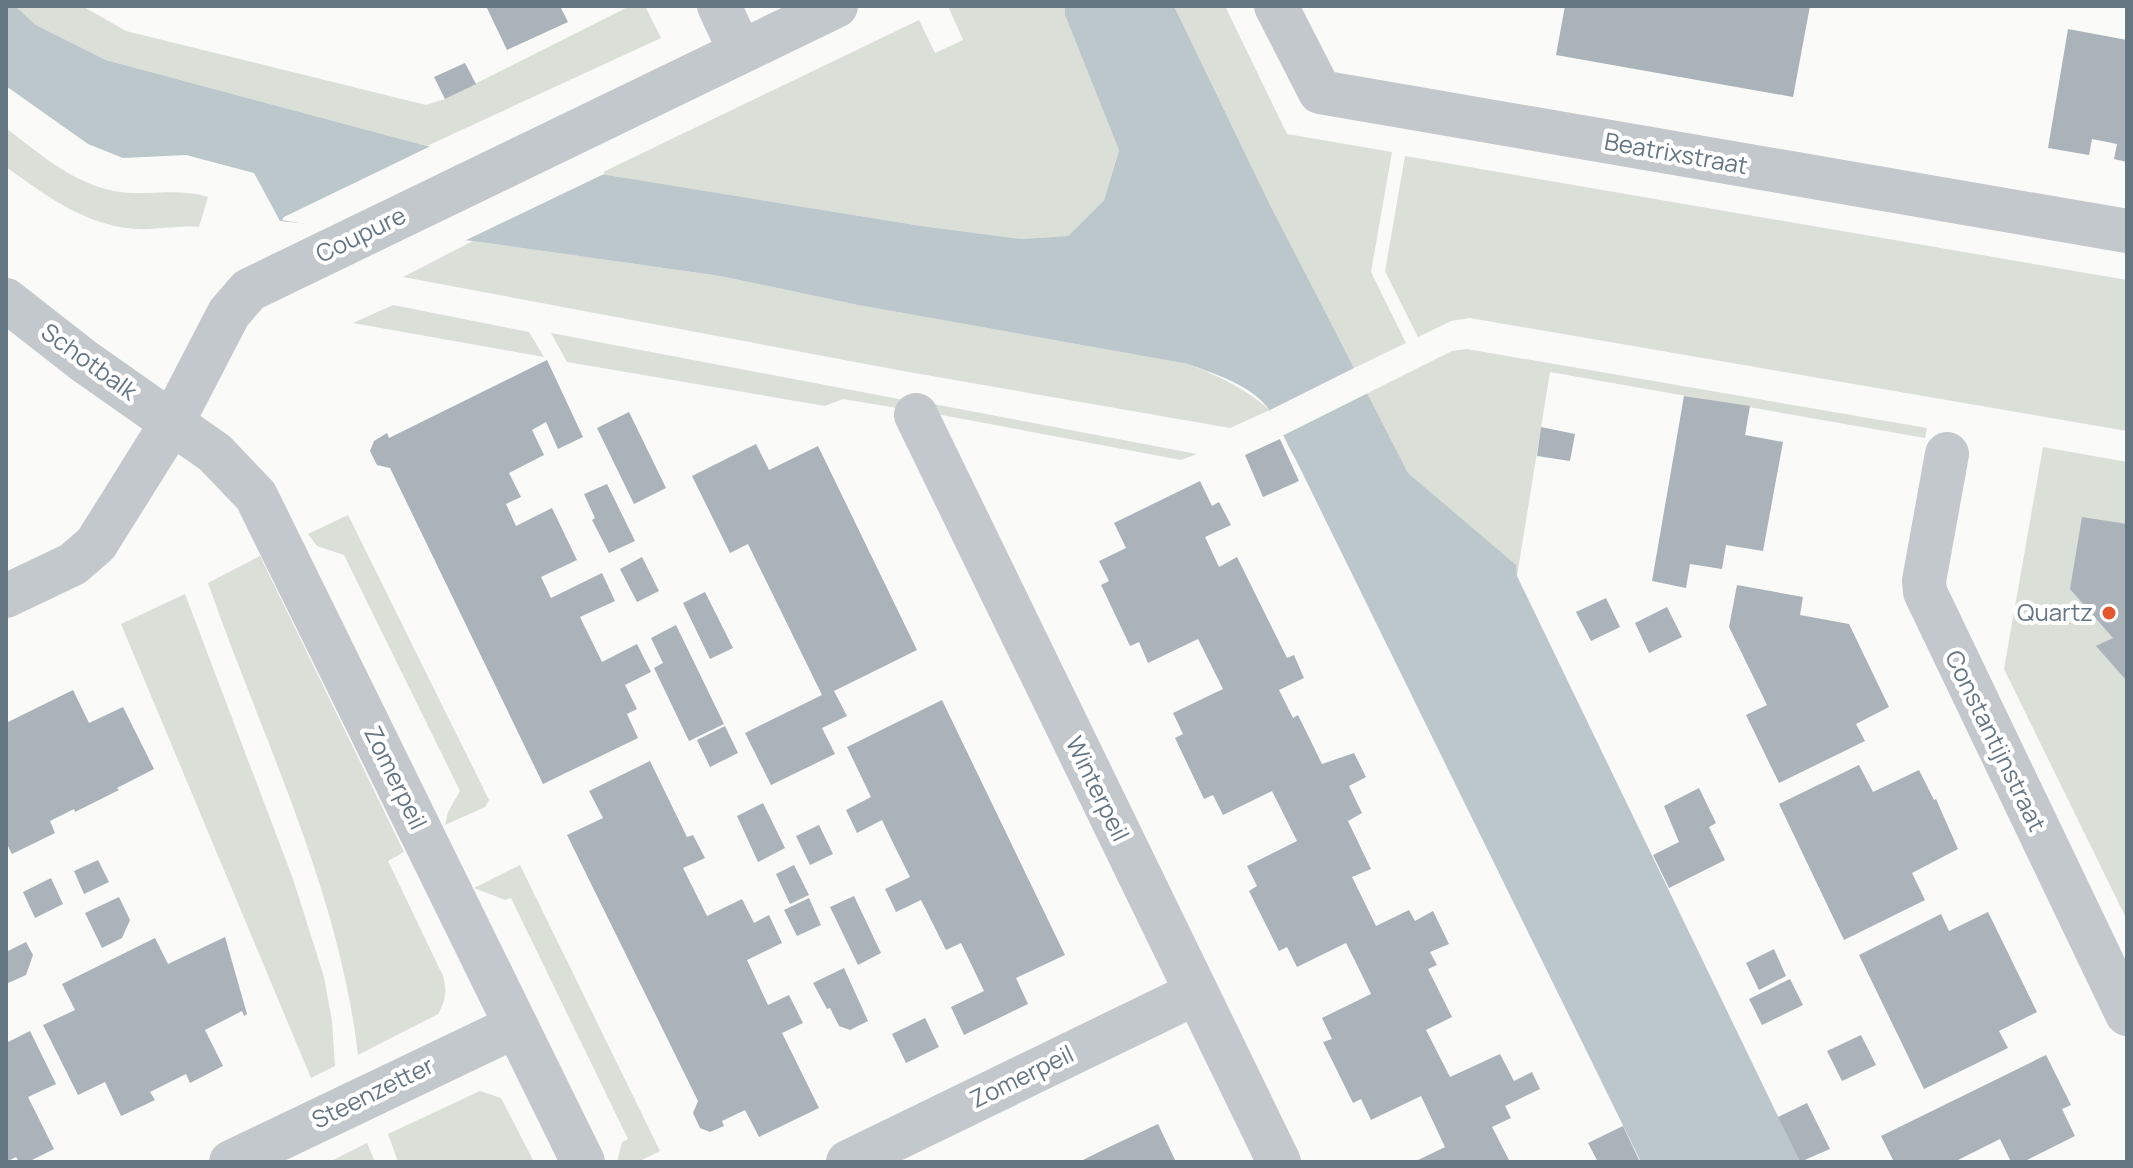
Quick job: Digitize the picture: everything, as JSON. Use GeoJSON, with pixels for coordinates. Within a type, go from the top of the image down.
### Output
{"type":"FeatureCollection","features":[{"type":"Feature","properties":{"kind":"street"},"geometry":{"type":"LineString","coordinates":[[719,6],[740,51]]}},
{"type":"Feature","properties":{"kind":"street","name":"Coupure"},"geometry":{"type":"LineString","coordinates":[[6,596],[73,564],[88,553],[104,534],[173,421],[229,313],[241,298],[257,286],[836,6]]}},
{"type":"Feature","properties":{"kind":"street","name":"Beatrixstraat"},"geometry":{"type":"LineString","coordinates":[[1276,6],[1320,92],[2127,231]]}},
{"type":"Feature","properties":{"kind":"street","name":"Schotbalk"},"geometry":{"type":"LineString","coordinates":[[6,300],[84,361],[173,421]]}},
{"type":"Feature","properties":{"kind":"street","name":"Winterpeil"},"geometry":{"type":"LineString","coordinates":[[916,415],[1279,1162]]}},
{"type":"Feature","properties":{"kind":"street","name":"Zomerpeil"},"geometry":{"type":"LineString","coordinates":[[173,421],[228,464],[248,485],[264,509],[583,1162]]}},
{"type":"Feature","properties":{"kind":"street","name":"Constantijnstraat"},"geometry":{"type":"LineString","coordinates":[[1947,454],[1924,581],[1929,605],[2127,1014]]}},
{"type":"Feature","properties":{"kind":"street","name":"Zomerpeil"},"geometry":{"type":"LineString","coordinates":[[848,1162],[1196,993]]}},
{"type":"Feature","properties":{"kind":"street","name":"Steenzetter"},"geometry":{"type":"LineString","coordinates":[[231,1162],[516,1026]]}},
{"type":"Feature","properties":{"kind":"shaded area"},"geometry":{"type":"Polygon","coordinates":[[[6,6],[15,6],[36,25],[106,60],[427,146],[928,227],[1022,239],[1068,236],[1104,200],[1119,150],[1065,15],[1065,6],[1174,6],[1271,207],[1408,473],[1516,565],[1517,576],[1800,1162],[1641,1162],[1277,423],[1255,395],[1222,377],[1188,364],[858,305],[720,276],[473,241],[280,221],[254,173],[186,155],[123,158],[88,144],[6,86],[6,6]]]}},
{"type":"Feature","properties":{"kind":"shaded area"},"geometry":{"type":"Polygon","coordinates":[[[15,6],[82,6],[126,31],[426,105],[445,99],[630,6],[645,6],[661,38],[427,146],[106,60],[36,25],[15,6]]]}},
{"type":"Feature","properties":{"kind":"shaded area"},"geometry":{"type":"Polygon","coordinates":[[[948,6],[1065,6],[1065,15],[1119,149],[1104,200],[1068,236],[1022,239],[928,227],[599,174],[919,20],[935,53],[963,40],[948,6]]]}},
{"type":"Feature","properties":{"kind":"shaded area"},"geometry":{"type":"Polygon","coordinates":[[[1174,6],[1225,6],[1287,134],[1392,152],[1371,272],[1406,343],[1352,369],[1174,6]]]}},
{"type":"Feature","properties":{"kind":"shaded area"},"geometry":{"type":"Polygon","coordinates":[[[6,128],[57,166],[98,187],[126,193],[185,193],[208,197],[199,227],[136,229],[100,222],[67,207],[6,167],[6,128]]]}},
{"type":"Feature","properties":{"kind":"shaded area"},"geometry":{"type":"Polygon","coordinates":[[[1405,156],[2127,280],[2127,431],[1470,318],[1451,321],[1418,337],[1385,271],[1405,156]]]}},
{"type":"Feature","properties":{"kind":"shaded area"},"geometry":{"type":"Polygon","coordinates":[[[473,241],[720,276],[858,305],[1188,364],[1231,383],[1270,410],[1230,428],[903,371],[403,277],[473,241]]]}},
{"type":"Feature","properties":{"kind":"shaded area"},"geometry":{"type":"Polygon","coordinates":[[[393,305],[529,332],[544,357],[353,323],[393,305]]]}},
{"type":"Feature","properties":{"kind":"shaded area"},"geometry":{"type":"Polygon","coordinates":[[[551,333],[904,400],[903,409],[843,399],[825,406],[567,362],[551,333]]]}},
{"type":"Feature","properties":{"kind":"shaded area"},"geometry":{"type":"Polygon","coordinates":[[[1467,349],[1927,428],[1925,438],[1550,372],[1517,576],[1515,565],[1408,473],[1366,394],[1452,351],[1467,349]]]}},
{"type":"Feature","properties":{"kind":"shaded area"},"geometry":{"type":"Polygon","coordinates":[[[933,404],[1197,454],[1181,460],[931,413],[933,404]]]}},
{"type":"Feature","properties":{"kind":"shaded area"},"geometry":{"type":"Polygon","coordinates":[[[2043,447],[2127,462],[2127,920],[2004,669],[2043,447]]]}},
{"type":"Feature","properties":{"kind":"shaded area"},"geometry":{"type":"Polygon","coordinates":[[[348,515],[489,800],[485,807],[445,825],[448,812],[460,791],[344,555],[317,546],[308,534],[348,515]]]}},
{"type":"Feature","properties":{"kind":"shaded area"},"geometry":{"type":"Polygon","coordinates":[[[260,556],[404,852],[388,861],[444,981],[445,995],[438,1014],[358,1055],[334,933],[316,874],[208,583],[260,556]]]}},
{"type":"Feature","properties":{"kind":"shaded area"},"geometry":{"type":"Polygon","coordinates":[[[185,594],[293,879],[324,977],[332,1021],[335,1066],[311,1078],[121,624],[185,594]]]}},
{"type":"Feature","properties":{"kind":"shaded area"},"geometry":{"type":"Polygon","coordinates":[[[520,865],[660,1151],[638,1162],[617,1162],[622,1142],[628,1139],[511,898],[505,900],[474,888],[520,865]]]}},
{"type":"Feature","properties":{"kind":"shaded area"},"geometry":{"type":"Polygon","coordinates":[[[480,1091],[501,1098],[534,1162],[398,1162],[388,1134],[480,1091]]]}},
{"type":"Feature","properties":{"kind":"shaded area"},"geometry":{"type":"Polygon","coordinates":[[[367,1143],[375,1162],[334,1162],[333,1160],[367,1143]]]}},
{"type":"Feature","properties":{"kind":"pier"},"geometry":{"type":"Polygon","coordinates":[[[437,143],[604,171],[604,174],[458,244],[355,233],[282,220],[284,217],[437,143]]]}},
{"type":"Feature","properties":{"kind":"pier"},"geometry":{"type":"Polygon","coordinates":[[[1356,367],[1370,392],[1282,436],[1270,410],[1356,367]]]}},
{"type":"Feature","properties":{"kind":"building"},"geometry":{"type":"Polygon","coordinates":[[[486,6],[560,6],[568,22],[507,50],[486,6]]]}},
{"type":"Feature","properties":{"kind":"building"},"geometry":{"type":"Polygon","coordinates":[[[1565,6],[1810,6],[1793,97],[1556,55],[1565,6]]]}},
{"type":"Feature","properties":{"kind":"building"},"geometry":{"type":"Polygon","coordinates":[[[2068,29],[2127,40],[2127,162],[2114,159],[2117,144],[2092,139],[2089,155],[2048,148],[2068,29]]]}},
{"type":"Feature","properties":{"kind":"building"},"geometry":{"type":"Polygon","coordinates":[[[465,63],[476,84],[445,99],[434,77],[465,63]]]}},
{"type":"Feature","properties":{"kind":"building"},"geometry":{"type":"Polygon","coordinates":[[[547,360],[583,437],[558,449],[546,422],[532,430],[544,455],[509,473],[521,497],[506,504],[516,526],[552,508],[577,560],[541,577],[551,598],[602,573],[615,601],[580,617],[602,662],[637,644],[651,672],[625,685],[637,709],[627,714],[638,738],[543,784],[390,468],[377,465],[370,451],[374,441],[387,433],[389,438],[547,360]]]}},
{"type":"Feature","properties":{"kind":"building"},"geometry":{"type":"Polygon","coordinates":[[[1684,396],[1750,406],[1745,435],[1783,442],[1763,551],[1726,545],[1722,569],[1690,564],[1686,588],[1652,581],[1684,396]]]}},
{"type":"Feature","properties":{"kind":"building"},"geometry":{"type":"Polygon","coordinates":[[[629,412],[666,488],[634,504],[597,428],[629,412]]]}},
{"type":"Feature","properties":{"kind":"building"},"geometry":{"type":"Polygon","coordinates":[[[1541,427],[1575,434],[1570,461],[1537,456],[1541,427]]]}},
{"type":"Feature","properties":{"kind":"building"},"geometry":{"type":"Polygon","coordinates":[[[1280,439],[1299,481],[1263,497],[1245,455],[1280,439]]]}},
{"type":"Feature","properties":{"kind":"building"},"geometry":{"type":"Polygon","coordinates":[[[756,444],[769,470],[818,446],[917,650],[834,691],[847,716],[822,728],[835,754],[771,785],[745,733],[822,695],[748,544],[730,553],[692,476],[756,444]]]}},
{"type":"Feature","properties":{"kind":"building"},"geometry":{"type":"Polygon","coordinates":[[[1200,481],[1212,506],[1219,502],[1231,525],[1205,537],[1219,567],[1237,557],[1287,658],[1294,655],[1304,678],[1279,690],[1293,718],[1298,715],[1322,764],[1354,753],[1366,777],[1349,786],[1362,813],[1348,821],[1371,869],[1352,877],[1376,926],[1409,910],[1415,921],[1433,911],[1449,944],[1430,952],[1437,965],[1428,969],[1452,1017],[1426,1030],[1450,1077],[1500,1054],[1514,1081],[1532,1072],[1540,1089],[1505,1106],[1511,1118],[1492,1127],[1510,1162],[1414,1162],[1445,1147],[1421,1096],[1371,1120],[1361,1099],[1353,1103],[1323,1042],[1332,1039],[1322,1018],[1371,994],[1359,969],[1346,943],[1297,967],[1287,947],[1279,951],[1249,891],[1257,886],[1247,866],[1297,841],[1272,791],[1223,815],[1213,795],[1204,799],[1175,738],[1183,734],[1173,713],[1223,689],[1198,639],[1148,663],[1139,642],[1130,646],[1101,585],[1109,581],[1099,561],[1126,548],[1114,523],[1200,481]]]}},
{"type":"Feature","properties":{"kind":"building"},"geometry":{"type":"Polygon","coordinates":[[[607,484],[635,541],[609,553],[592,520],[595,518],[584,494],[607,484]]]}},
{"type":"Feature","properties":{"kind":"building","name":"Quartz"},"geometry":{"type":"Polygon","coordinates":[[[2082,517],[2127,524],[2127,681],[2096,646],[2113,638],[2070,589],[2082,517]]]}},
{"type":"Feature","properties":{"kind":"building"},"geometry":{"type":"Polygon","coordinates":[[[642,557],[659,591],[637,602],[620,569],[642,557]]]}},
{"type":"Feature","properties":{"kind":"building"},"geometry":{"type":"Polygon","coordinates":[[[1737,585],[1803,597],[1800,615],[1849,624],[1889,707],[1856,724],[1865,741],[1779,783],[1746,715],[1767,705],[1729,627],[1737,585]]]}},
{"type":"Feature","properties":{"kind":"building"},"geometry":{"type":"Polygon","coordinates":[[[705,592],[733,648],[710,659],[683,603],[705,592]]]}},
{"type":"Feature","properties":{"kind":"building"},"geometry":{"type":"Polygon","coordinates":[[[1606,598],[1620,627],[1591,641],[1576,612],[1606,598]]]}},
{"type":"Feature","properties":{"kind":"building"},"geometry":{"type":"Polygon","coordinates":[[[1667,607],[1682,637],[1649,653],[1635,623],[1667,607]]]}},
{"type":"Feature","properties":{"kind":"building"},"geometry":{"type":"Polygon","coordinates":[[[676,625],[724,724],[689,741],[654,668],[663,663],[651,638],[676,625]]]}},
{"type":"Feature","properties":{"kind":"building"},"geometry":{"type":"Polygon","coordinates":[[[73,690],[89,723],[123,707],[154,769],[75,812],[74,809],[50,821],[55,833],[12,854],[6,842],[6,723],[73,690]]]}},
{"type":"Feature","properties":{"kind":"building"},"geometry":{"type":"Polygon","coordinates":[[[942,700],[1065,955],[1016,978],[1028,1004],[964,1035],[951,1007],[984,991],[961,943],[946,950],[921,900],[896,912],[885,889],[910,877],[882,820],[857,833],[846,810],[871,797],[847,747],[942,700]]]}},
{"type":"Feature","properties":{"kind":"building"},"geometry":{"type":"Polygon","coordinates":[[[725,726],[738,753],[710,767],[697,740],[725,726]]]}},
{"type":"Feature","properties":{"kind":"building"},"geometry":{"type":"Polygon","coordinates":[[[650,761],[687,837],[693,835],[705,858],[683,868],[707,916],[742,899],[754,923],[769,915],[782,943],[747,960],[768,1005],[789,995],[803,1023],[782,1033],[819,1108],[759,1137],[745,1110],[722,1121],[724,1126],[710,1132],[700,1128],[693,1113],[698,1101],[567,835],[603,818],[589,791],[650,761]]]}},
{"type":"Feature","properties":{"kind":"building"},"geometry":{"type":"Polygon","coordinates":[[[1859,765],[1873,792],[1919,770],[1936,799],[1958,849],[1912,873],[1925,900],[1844,940],[1779,804],[1859,765]]]}},
{"type":"Feature","properties":{"kind":"building"},"geometry":{"type":"Polygon","coordinates":[[[1699,788],[1716,823],[1709,827],[1725,860],[1669,888],[1653,855],[1679,842],[1664,806],[1699,788]]]}},
{"type":"Feature","properties":{"kind":"building"},"geometry":{"type":"Polygon","coordinates":[[[763,803],[785,848],[758,862],[737,816],[763,803]]]}},
{"type":"Feature","properties":{"kind":"building"},"geometry":{"type":"Polygon","coordinates":[[[819,825],[833,854],[810,865],[796,836],[819,825]]]}},
{"type":"Feature","properties":{"kind":"building"},"geometry":{"type":"Polygon","coordinates":[[[98,860],[109,882],[84,894],[74,871],[98,860]]]}},
{"type":"Feature","properties":{"kind":"building"},"geometry":{"type":"Polygon","coordinates":[[[794,865],[809,895],[790,904],[776,874],[794,865]]]}},
{"type":"Feature","properties":{"kind":"building"},"geometry":{"type":"Polygon","coordinates":[[[51,878],[63,904],[35,918],[23,892],[51,878]]]}},
{"type":"Feature","properties":{"kind":"building"},"geometry":{"type":"Polygon","coordinates":[[[854,896],[881,953],[858,965],[830,907],[854,896]]]}},
{"type":"Feature","properties":{"kind":"building"},"geometry":{"type":"Polygon","coordinates":[[[119,897],[130,920],[122,938],[102,948],[85,913],[119,897]]]}},
{"type":"Feature","properties":{"kind":"building"},"geometry":{"type":"Polygon","coordinates":[[[809,898],[821,925],[797,936],[784,910],[809,898]]]}},
{"type":"Feature","properties":{"kind":"building"},"geometry":{"type":"Polygon","coordinates":[[[1988,912],[2037,1012],[1999,1031],[2008,1048],[1924,1089],[1859,955],[1941,914],[1949,931],[1988,912]]]}},
{"type":"Feature","properties":{"kind":"building"},"geometry":{"type":"Polygon","coordinates":[[[225,937],[247,1014],[244,1016],[242,1011],[205,1030],[223,1066],[190,1083],[186,1074],[150,1092],[155,1100],[121,1116],[105,1082],[78,1095],[43,1025],[75,1010],[62,984],[155,938],[168,964],[225,937]]]}},
{"type":"Feature","properties":{"kind":"building"},"geometry":{"type":"Polygon","coordinates":[[[26,942],[33,955],[26,975],[6,984],[6,952],[26,942]]]}},
{"type":"Feature","properties":{"kind":"building"},"geometry":{"type":"Polygon","coordinates":[[[1774,949],[1786,976],[1759,990],[1746,963],[1774,949]]]}},
{"type":"Feature","properties":{"kind":"building"},"geometry":{"type":"Polygon","coordinates":[[[844,968],[868,1021],[850,1030],[839,1026],[813,983],[844,968]]]}},
{"type":"Feature","properties":{"kind":"building"},"geometry":{"type":"Polygon","coordinates":[[[1790,979],[1803,1005],[1762,1025],[1749,999],[1790,979]]]}},
{"type":"Feature","properties":{"kind":"building"},"geometry":{"type":"Polygon","coordinates":[[[925,1018],[939,1047],[906,1063],[892,1034],[925,1018]]]}},
{"type":"Feature","properties":{"kind":"building"},"geometry":{"type":"Polygon","coordinates":[[[30,1031],[56,1084],[28,1097],[54,1149],[28,1162],[19,1162],[16,1157],[6,1162],[6,1043],[30,1031]]]}},
{"type":"Feature","properties":{"kind":"building"},"geometry":{"type":"Polygon","coordinates":[[[1861,1035],[1876,1065],[1842,1081],[1827,1051],[1861,1035]]]}},
{"type":"Feature","properties":{"kind":"building"},"geometry":{"type":"Polygon","coordinates":[[[2046,1055],[2071,1105],[2062,1109],[2075,1136],[2023,1162],[2011,1162],[2000,1139],[1954,1162],[1894,1162],[1881,1136],[2046,1055]]]}},
{"type":"Feature","properties":{"kind":"building"},"geometry":{"type":"Polygon","coordinates":[[[1807,1103],[1830,1149],[1800,1162],[1778,1117],[1807,1103]]]}},
{"type":"Feature","properties":{"kind":"building"},"geometry":{"type":"Polygon","coordinates":[[[1158,1124],[1176,1162],[1079,1162],[1105,1149],[1158,1124]]]}},
{"type":"Feature","properties":{"kind":"building"},"geometry":{"type":"Polygon","coordinates":[[[1623,1126],[1640,1162],[1598,1162],[1588,1143],[1623,1126]]]}},
{"type":"Feature","properties":{"kind":"place","name":"Quartz"},"geometry":{"type":"Point","coordinates":[2109,613]}}]}
